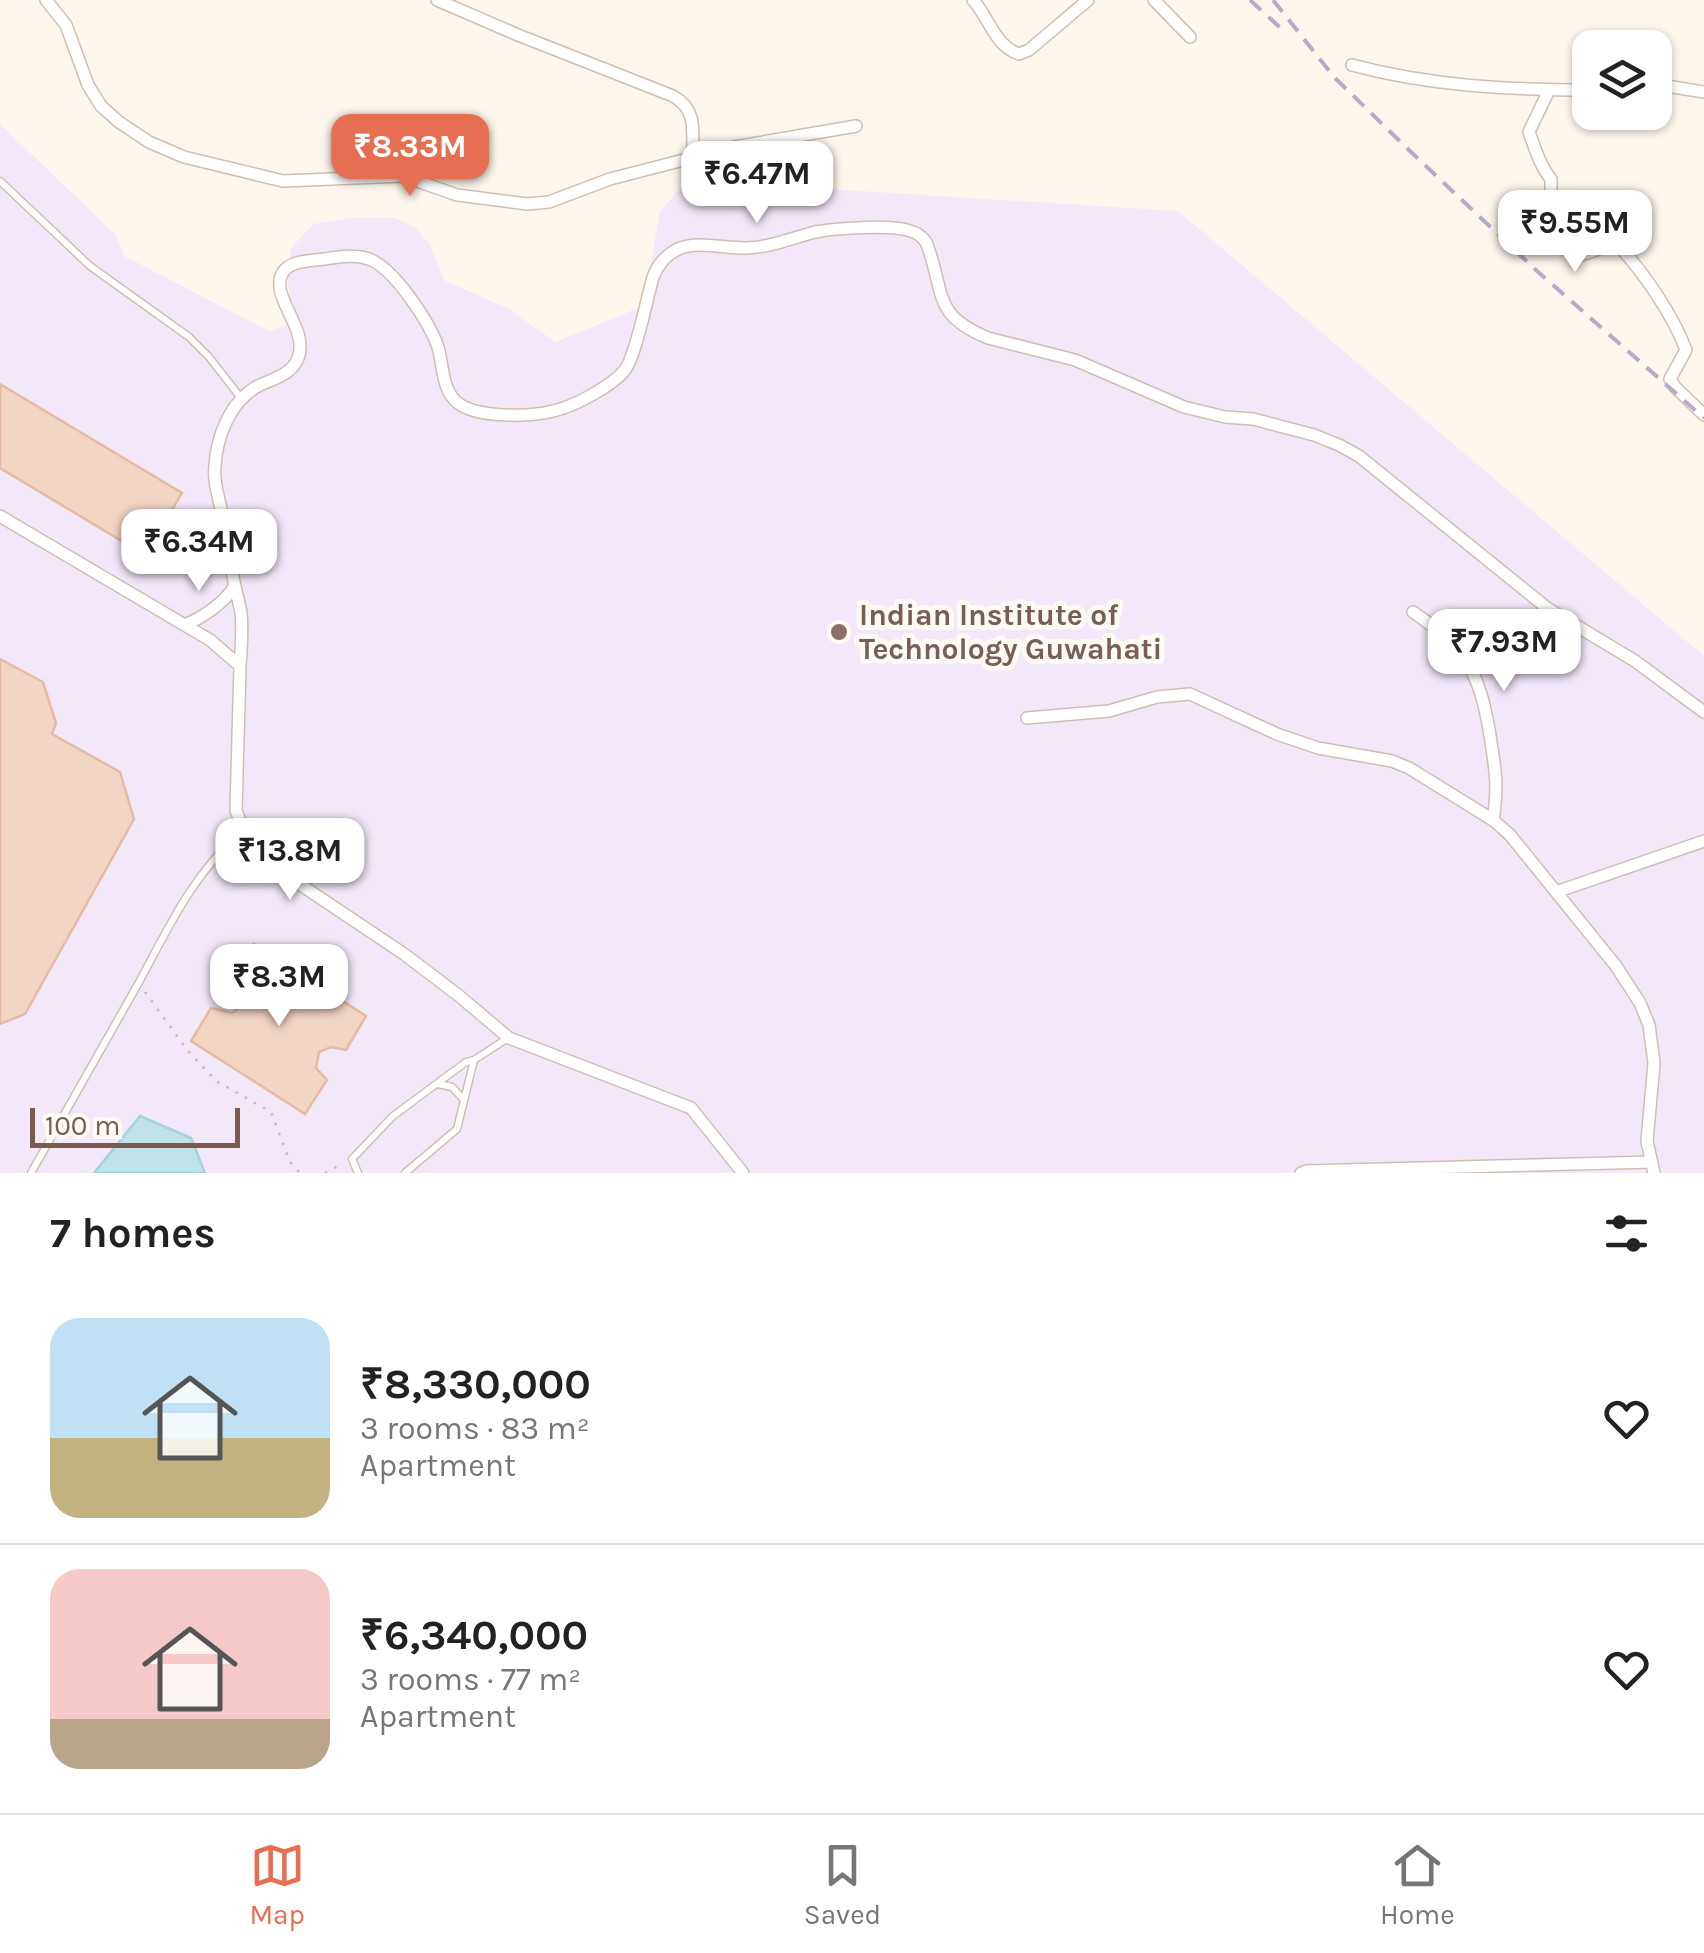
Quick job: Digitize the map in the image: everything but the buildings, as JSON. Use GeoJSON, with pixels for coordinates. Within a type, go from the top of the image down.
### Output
{"type":"FeatureCollection","features":[{"type":"Feature","properties":{"kind":"street"},"geometry":{"type":"LineString","coordinates":[[46,0],[66,25],[81,68],[101,106],[119,122],[149,142],[184,157],[283,181],[403,176],[457,195],[527,204],[548,202],[694,157],[856,126]]}},
{"type":"Feature","properties":{"kind":"street"},"geometry":{"type":"LineString","coordinates":[[437,0],[686,103],[694,157]]}},
{"type":"Feature","properties":{"kind":"street"},"geometry":{"type":"LineString","coordinates":[[973,0],[998,41],[1020,54],[1088,0]]}},
{"type":"Feature","properties":{"kind":"street"},"geometry":{"type":"LineString","coordinates":[[1154,0],[1190,37]]}},
{"type":"Feature","properties":{"kind":"street"},"geometry":{"type":"LineString","coordinates":[[1352,64],[1432,82],[1572,90]]}},
{"type":"Feature","properties":{"kind":"street"},"geometry":{"type":"LineString","coordinates":[[1672,87],[1704,92]]}},
{"type":"Feature","properties":{"kind":"street"},"geometry":{"type":"LineString","coordinates":[[1549,90],[1529,132],[1542,168],[1551,179],[1551,191],[1535,219],[1541,228],[1580,255],[1607,245],[1619,246],[1678,330],[1686,350],[1670,379],[1704,415]]}},
{"type":"Feature","properties":{"kind":"street"},"geometry":{"type":"LineString","coordinates":[[743,1173],[691,1108],[509,1038],[404,954],[286,875],[261,854],[242,830],[236,810],[241,616],[214,472],[218,442],[241,398],[290,370],[297,360],[301,345],[298,332],[280,292],[283,270],[301,262],[348,256],[372,260],[409,298],[433,336],[454,400],[472,411],[532,414],[556,411],[622,374],[632,357],[658,264],[675,250],[684,246],[768,246],[834,230],[903,228],[920,234],[926,242],[943,302],[958,323],[988,338],[1096,367],[1184,407],[1278,425],[1339,445],[1359,456],[1547,608],[1635,661],[1704,712]]}},
{"type":"Feature","properties":{"kind":"street"},"geometry":{"type":"LineString","coordinates":[[0,516],[210,640],[240,666]]}},
{"type":"Feature","properties":{"kind":"street"},"geometry":{"type":"LineString","coordinates":[[185,626],[220,604],[234,586]]}},
{"type":"Feature","properties":{"kind":"street"},"geometry":{"type":"LineString","coordinates":[[1412,612],[1438,629],[1476,675],[1485,703],[1498,791],[1493,820]]}},
{"type":"Feature","properties":{"kind":"street"},"geometry":{"type":"LineString","coordinates":[[1027,718],[1108,710],[1157,697],[1190,694],[1276,734],[1318,748],[1392,761],[1409,768],[1493,820],[1510,835],[1616,966],[1640,1003],[1649,1025],[1654,1063],[1646,1141],[1653,1168],[1301,1173]]}},
{"type":"Feature","properties":{"kind":"street"},"geometry":{"type":"LineString","coordinates":[[1556,892],[1704,841]]}},
{"type":"Feature","properties":{"kind":"lane"},"geometry":{"type":"LineString","coordinates":[[0,182],[90,266],[188,337],[241,398]]}},
{"type":"Feature","properties":{"kind":"lane"},"geometry":{"type":"LineString","coordinates":[[31,1173],[176,911],[218,852],[242,830]]}},
{"type":"Feature","properties":{"kind":"lane"},"geometry":{"type":"LineString","coordinates":[[358,1173],[352,1160],[393,1116],[466,1062],[509,1038]]}},
{"type":"Feature","properties":{"kind":"lane"},"geometry":{"type":"LineString","coordinates":[[405,1173],[456,1129],[474,1060]]}},
{"type":"Feature","properties":{"kind":"lane"},"geometry":{"type":"LineString","coordinates":[[437,1083],[452,1087],[464,1100]]}},
{"type":"Feature","properties":{"kind":"path"},"geometry":{"type":"LineString","coordinates":[[138,983],[188,1051],[216,1081],[271,1112],[290,1162],[300,1173]]}},
{"type":"Feature","properties":{"kind":"path"},"geometry":{"type":"LineString","coordinates":[[324,1173],[352,1160]]}},
{"type":"Feature","properties":{"kind":"shaded area","name":"Indian Institute of Technology Guwahati"},"geometry":{"type":"Polygon","coordinates":[[[0,124],[116,235],[124,256],[269,331],[285,326],[294,311],[287,275],[291,248],[313,224],[350,218],[395,218],[416,228],[430,245],[444,280],[511,310],[555,342],[643,306],[660,212],[687,180],[1178,211],[1704,656],[1704,1173],[0,1173],[0,124]]]}},
{"type":"Feature","properties":{"kind":"water"},"geometry":{"type":"Polygon","coordinates":[[[140,1116],[191,1138],[205,1173],[94,1173],[140,1116]]]}},
{"type":"Feature","properties":{"kind":"railway"},"geometry":{"type":"LineString","coordinates":[[1250,0],[1286,33]]}},
{"type":"Feature","properties":{"kind":"railway"},"geometry":{"type":"LineString","coordinates":[[1273,0],[1334,77],[1411,152],[1537,271],[1704,418]]}},
{"type":"Feature","properties":{"kind":"place","name":"Indian Institute of Technology Guwahati"},"geometry":{"type":"Point","coordinates":[839,632]}}]}
